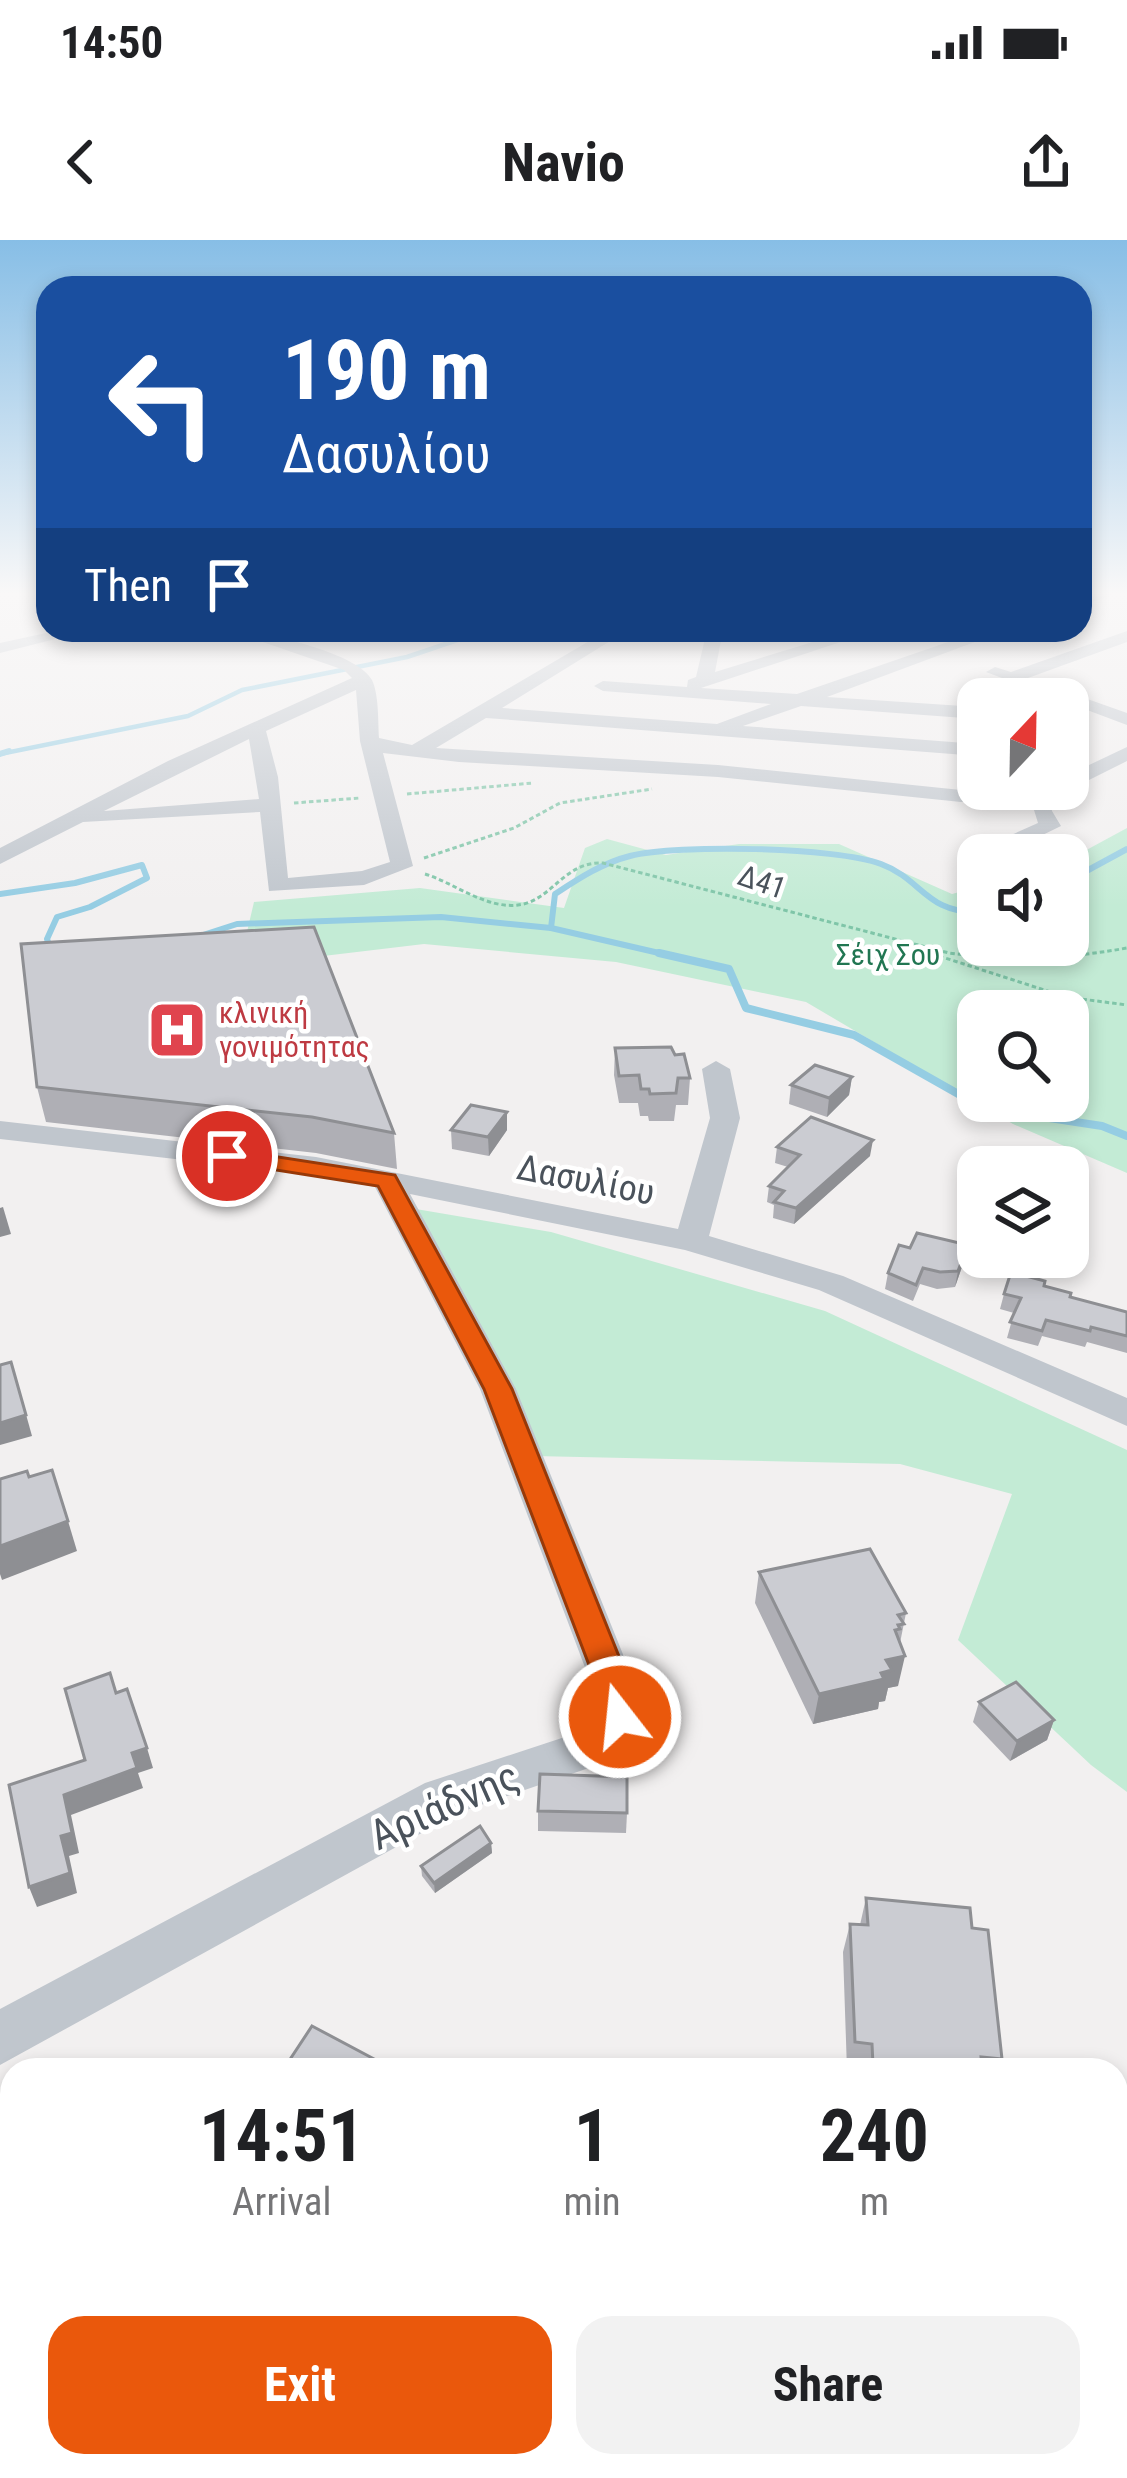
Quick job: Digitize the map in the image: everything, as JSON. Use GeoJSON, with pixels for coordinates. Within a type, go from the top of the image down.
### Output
{"type":"FeatureCollection","features":[{"type":"Feature","properties":{"kind":"street"},"geometry":{"type":"LineString","coordinates":[[0,857],[175,765],[324,698]]}},
{"type":"Feature","properties":{"kind":"street"},"geometry":{"type":"LineString","coordinates":[[256,730],[268,777],[277,886],[378,876],[402,866],[370,741],[365,698]]}},
{"type":"Feature","properties":{"kind":"street"},"geometry":{"type":"LineString","coordinates":[[415,752],[505,698]]}},
{"type":"Feature","properties":{"kind":"street"},"geometry":{"type":"LineString","coordinates":[[590,722],[591,698]]}},
{"type":"Feature","properties":{"kind":"street"},"geometry":{"type":"LineString","coordinates":[[785,698],[957,711]]}},
{"type":"Feature","properties":{"kind":"street"},"geometry":{"type":"LineString","coordinates":[[616,765],[804,698]]}},
{"type":"Feature","properties":{"kind":"street"},"geometry":{"type":"LineString","coordinates":[[1092,698],[1127,719]]}},
{"type":"Feature","properties":{"kind":"street"},"geometry":{"type":"LineString","coordinates":[[482,712],[957,748]]}},
{"type":"Feature","properties":{"kind":"street"},"geometry":{"type":"LineString","coordinates":[[370,741],[415,752],[957,796]]}},
{"type":"Feature","properties":{"kind":"street"},"geometry":{"type":"LineString","coordinates":[[1089,771],[1127,752]]}},
{"type":"Feature","properties":{"kind":"street"},"geometry":{"type":"LineString","coordinates":[[75,819],[268,805]]}},
{"type":"Feature","properties":{"kind":"street"},"geometry":{"type":"LineString","coordinates":[[1032,834],[1049,826],[1041,810]]}},
{"type":"Feature","properties":{"kind":"street"},"geometry":{"type":"LineString","coordinates":[[691,1241],[725,1118],[716,1070]]}},
{"type":"Feature","properties":{"kind":"street","name":"Δασυλίου"},"geometry":{"type":"LineString","coordinates":[[0,1130],[316,1166],[691,1241],[831,1283],[1127,1413]]}},
{"type":"Feature","properties":{"kind":"street","name":"Αριάδνης"},"geometry":{"type":"LineString","coordinates":[[0,2038],[392,1823],[490,1779],[587,1750],[611,1734],[619,1720],[617,1694],[498,1389],[387,1180]]}},
{"type":"Feature","properties":{"kind":"path"},"geometry":{"type":"LineString","coordinates":[[268,805],[539,782]]}},
{"type":"Feature","properties":{"kind":"path"},"geometry":{"type":"LineString","coordinates":[[402,866],[514,829],[560,803],[663,787]]}},
{"type":"Feature","properties":{"kind":"path","name":"Δ41"},"geometry":{"type":"LineString","coordinates":[[402,866],[501,904],[519,904],[539,898],[559,872],[593,862],[712,887],[935,953],[1051,963],[1127,947]]}},
{"type":"Feature","properties":{"kind":"path"},"geometry":{"type":"LineString","coordinates":[[935,953],[1066,997],[1127,1005]]}},
{"type":"Feature","properties":{"kind":"green space","name":"Σέιχ Σου"},"geometry":{"type":"Polygon","coordinates":[[[1127,828],[1127,1173],[1089,1157],[1089,1146],[1064,1146],[1010,1122],[1089,1122],[1089,990],[957,990],[957,1091],[806,1002],[616,962],[424,944],[239,966],[254,902],[420,888],[564,908],[585,848],[607,839],[666,855],[739,844],[839,844],[957,893],[957,966],[1089,966],[1089,849],[1127,828]]]}},
{"type":"Feature","properties":{"kind":"green space"},"geometry":{"type":"Polygon","coordinates":[[[410,1208],[551,1232],[825,1311],[1127,1450],[1127,1792],[1091,1765],[958,1640],[1012,1494],[900,1464],[534,1456],[410,1208]]]}},
{"type":"Feature","properties":{"kind":"building"},"geometry":{"type":"Polygon","coordinates":[[[314,927],[394,1133],[312,1117],[37,1087],[21,944],[314,927]]]}},
{"type":"Feature","properties":{"kind":"building"},"geometry":{"type":"Polygon","coordinates":[[[671,1047],[675,1055],[684,1054],[690,1078],[678,1078],[676,1093],[650,1094],[649,1089],[641,1089],[639,1075],[619,1076],[615,1048],[671,1047]]]}},
{"type":"Feature","properties":{"kind":"building"},"geometry":{"type":"Polygon","coordinates":[[[815,1065],[852,1077],[829,1098],[791,1085],[815,1065]]]}},
{"type":"Feature","properties":{"kind":"building"},"geometry":{"type":"Polygon","coordinates":[[[471,1105],[507,1112],[488,1137],[451,1130],[471,1105]]]}},
{"type":"Feature","properties":{"kind":"building"},"geometry":{"type":"Polygon","coordinates":[[[811,1117],[873,1140],[796,1208],[774,1202],[784,1191],[769,1186],[800,1155],[777,1147],[811,1117]]]}},
{"type":"Feature","properties":{"kind":"building"},"geometry":{"type":"Polygon","coordinates":[[[917,1233],[957,1242],[957,1271],[923,1268],[916,1285],[888,1273],[899,1245],[910,1248],[917,1233]]]}},
{"type":"Feature","properties":{"kind":"building"},"geometry":{"type":"Polygon","coordinates":[[[1009,1278],[1045,1281],[1044,1286],[1071,1293],[1070,1297],[1127,1312],[1127,1336],[1046,1320],[1042,1331],[1010,1322],[1021,1298],[1004,1294],[1009,1278]]]}},
{"type":"Feature","properties":{"kind":"building"},"geometry":{"type":"Polygon","coordinates":[[[11,1362],[26,1415],[0,1423],[0,1365],[11,1362]]]}},
{"type":"Feature","properties":{"kind":"building"},"geometry":{"type":"Polygon","coordinates":[[[52,1470],[68,1521],[0,1546],[0,1479],[52,1470]]]}},
{"type":"Feature","properties":{"kind":"building"},"geometry":{"type":"Polygon","coordinates":[[[870,1549],[906,1613],[898,1615],[904,1624],[895,1630],[905,1656],[886,1660],[892,1670],[881,1673],[884,1679],[819,1694],[759,1572],[870,1549]]]}},
{"type":"Feature","properties":{"kind":"building"},"geometry":{"type":"Polygon","coordinates":[[[110,1673],[116,1693],[127,1689],[147,1748],[132,1753],[137,1768],[64,1795],[72,1833],[61,1836],[70,1873],[29,1887],[9,1785],[85,1760],[65,1689],[110,1673]]]}},
{"type":"Feature","properties":{"kind":"building"},"geometry":{"type":"Polygon","coordinates":[[[1016,1682],[1054,1720],[1017,1741],[979,1702],[1016,1682]]]}},
{"type":"Feature","properties":{"kind":"building"},"geometry":{"type":"Polygon","coordinates":[[[540,1774],[627,1777],[627,1813],[538,1811],[540,1774]]]}},
{"type":"Feature","properties":{"kind":"building"},"geometry":{"type":"Polygon","coordinates":[[[480,1826],[491,1843],[434,1883],[421,1866],[480,1826]]]}},
{"type":"Feature","properties":{"kind":"building"},"geometry":{"type":"Polygon","coordinates":[[[866,1898],[970,1908],[972,1928],[988,1930],[1002,2058],[873,2058],[872,2044],[855,2042],[850,1924],[868,1925],[866,1898]]]}},
{"type":"Feature","properties":{"kind":"building"},"geometry":{"type":"Polygon","coordinates":[[[312,2026],[372,2058],[291,2058],[312,2026]]]}},
{"type":"Feature","properties":{"kind":"waterway"},"geometry":{"type":"LineString","coordinates":[[9,751],[0,754],[188,716],[224,698]]}},
{"type":"Feature","properties":{"kind":"waterway"},"geometry":{"type":"LineString","coordinates":[[551,928],[555,894],[581,877],[630,856],[683,850],[756,849],[859,858],[895,870],[935,901],[957,910]]}},
{"type":"Feature","properties":{"kind":"waterway"},"geometry":{"type":"LineString","coordinates":[[1089,870],[1127,849]]}},
{"type":"Feature","properties":{"kind":"waterway"},"geometry":{"type":"LineString","coordinates":[[0,894],[75,883],[142,865],[147,878],[90,907],[57,917],[47,939],[51,951]]}},
{"type":"Feature","properties":{"kind":"waterway"},"geometry":{"type":"LineString","coordinates":[[203,935],[237,924],[441,917],[551,928]]}},
{"type":"Feature","properties":{"kind":"waterway"},"geometry":{"type":"LineString","coordinates":[[551,928],[662,954]]}},
{"type":"Feature","properties":{"kind":"waterway"},"geometry":{"type":"LineString","coordinates":[[662,954],[729,969],[746,1008],[854,1035],[983,1108],[1102,1126],[1127,1136]]}},
{"type":"Feature","properties":{"kind":"waterway"},"geometry":{"type":"LineString","coordinates":[[662,954],[672,956]]}},
{"type":"Feature","properties":{"kind":"place","name":"κλινική γονιμότητας"},"geometry":{"type":"Point","coordinates":[177,1030]}},
{"type":"Feature","properties":{"kind":"route"},"geometry":{"type":"LineString","coordinates":[[227,1156],[387,1180],[498,1389],[617,1694],[620,1717]]}}]}
